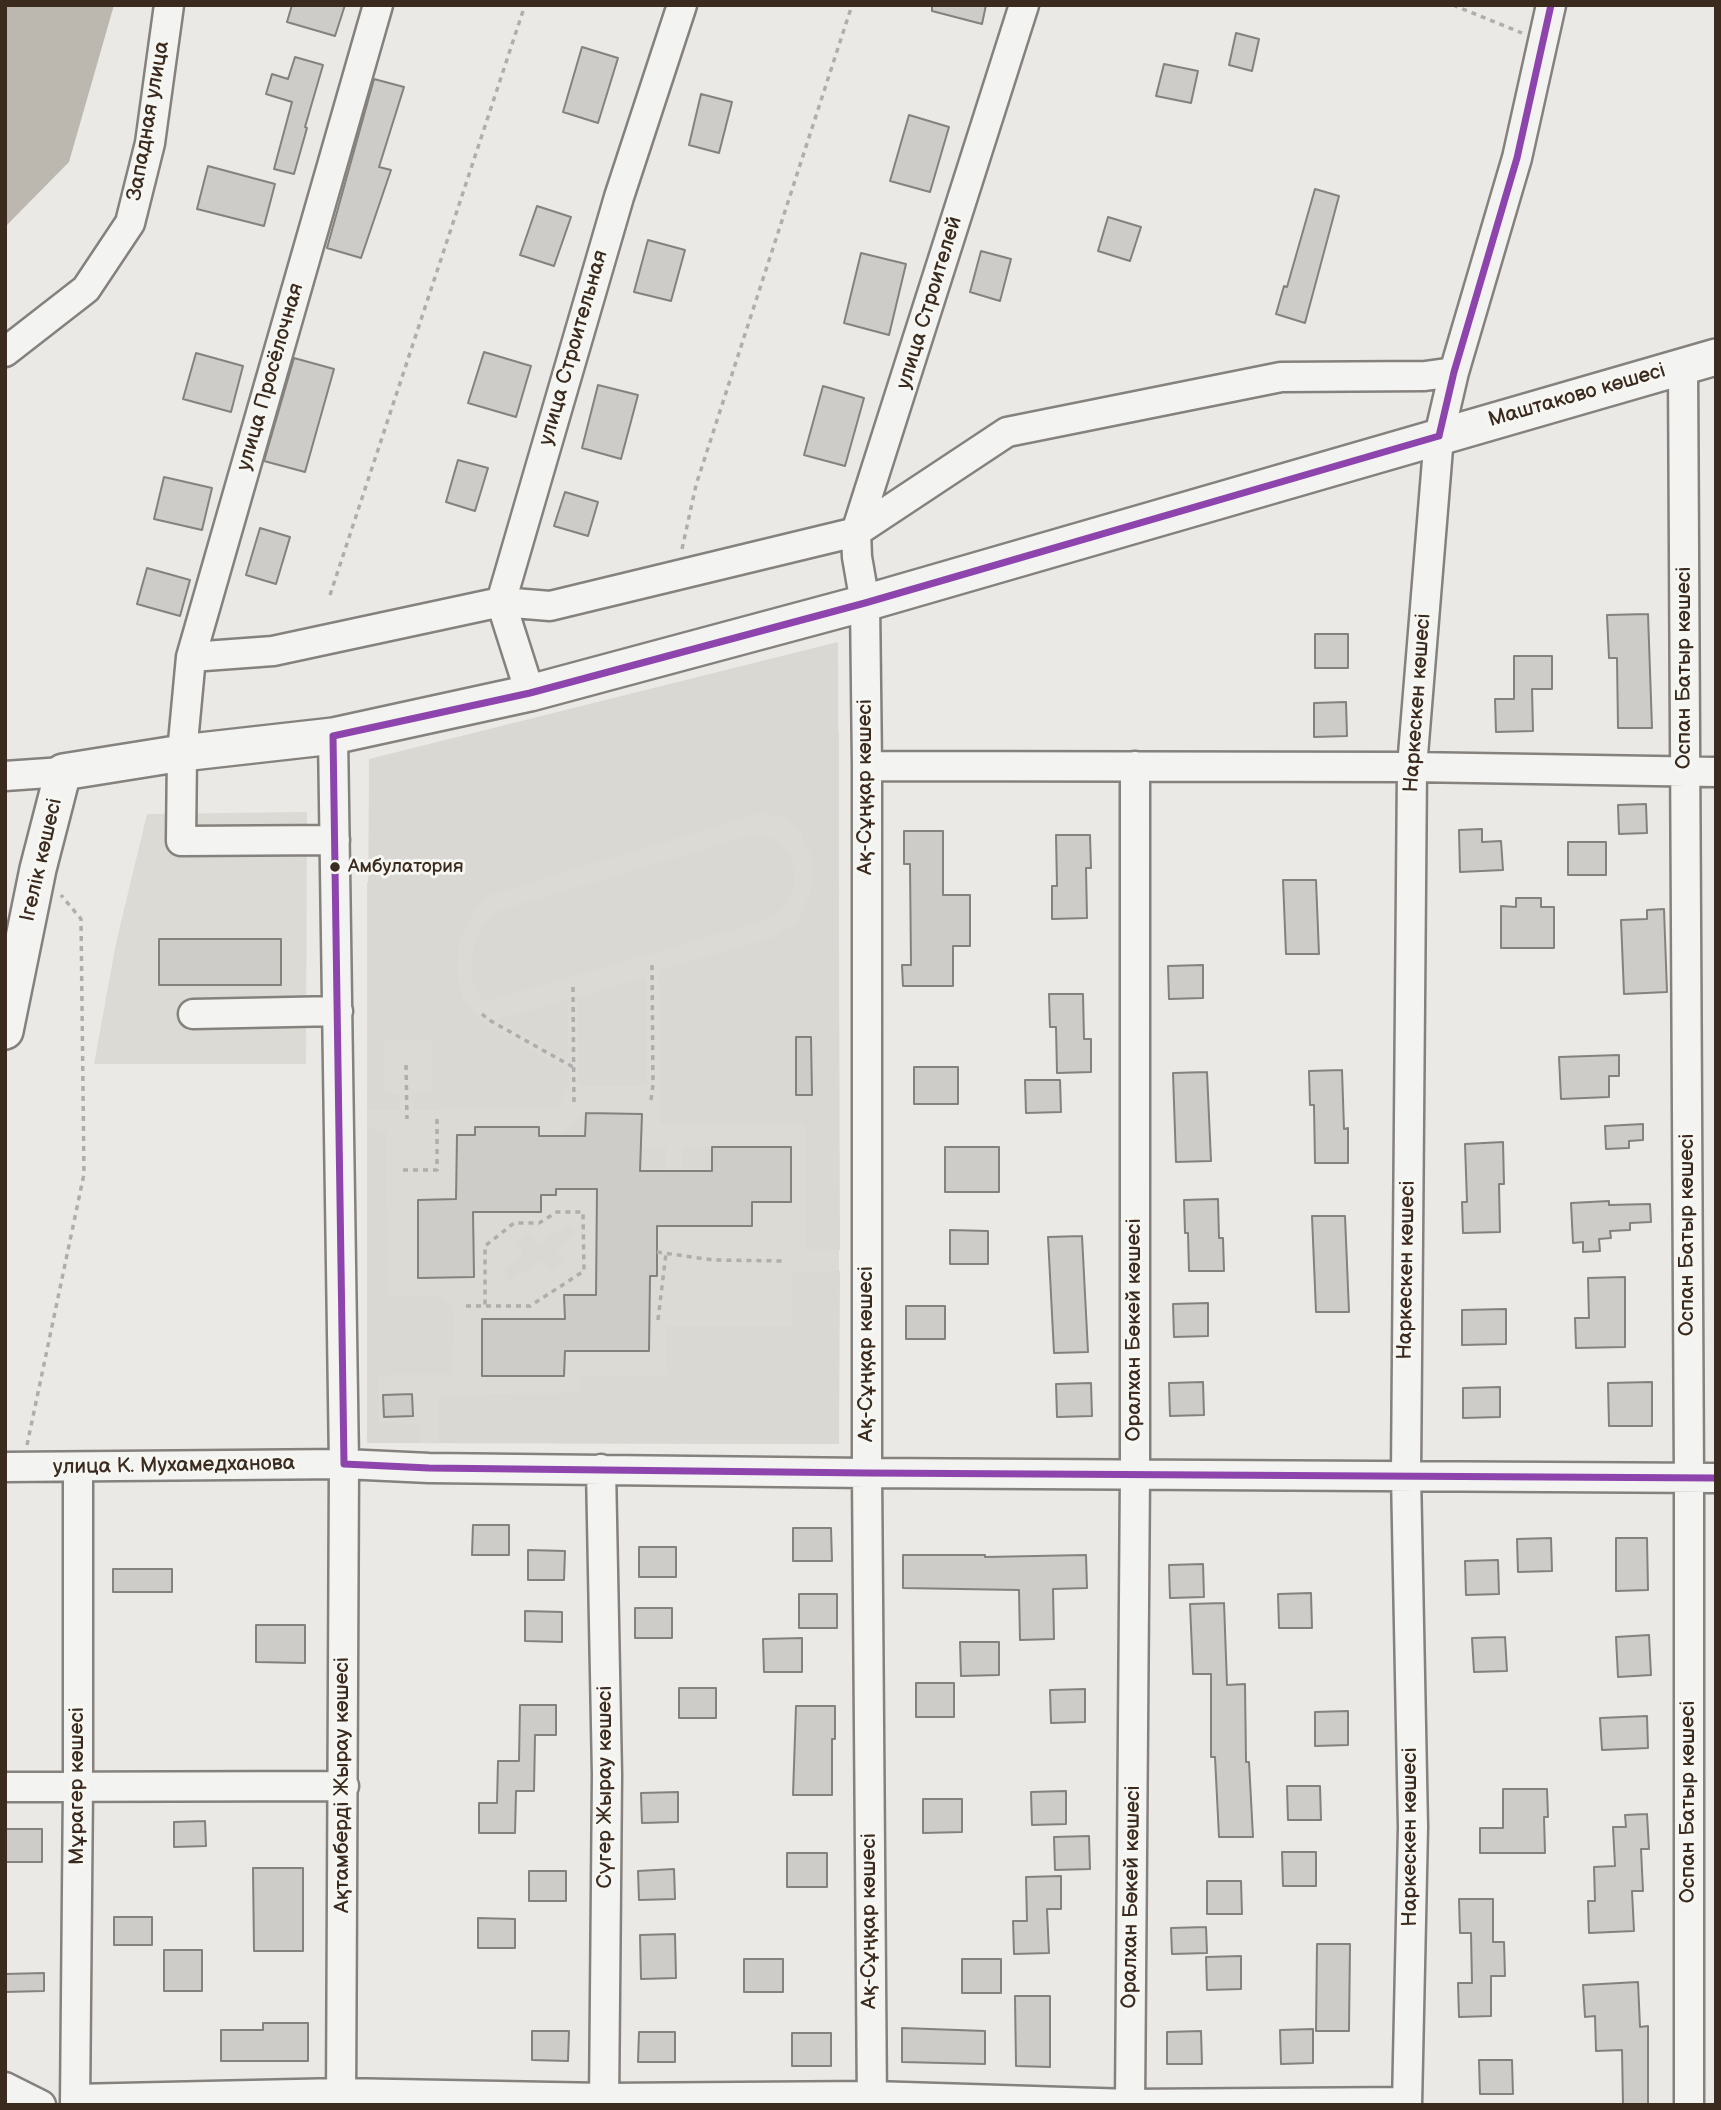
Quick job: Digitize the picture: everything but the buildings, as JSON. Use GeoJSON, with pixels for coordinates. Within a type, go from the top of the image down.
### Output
{"type":"FeatureCollection","features":[{"type":"Feature","properties":{"kind":"main road","name":"Маштаково көшесі"},"geometry":{"type":"LineString","coordinates":[[63,772],[182,753],[333,736],[530,693],[865,603],[1700,361]]}},
{"type":"Feature","properties":{"kind":"main road","name":"Ігелік көшесі"},"geometry":{"type":"LineString","coordinates":[[5,1031],[38,869],[63,772]]}},
{"type":"Feature","properties":{"kind":"street","name":"Западная улица"},"geometry":{"type":"LineString","coordinates":[[5,352],[86,289],[130,223],[150,143],[169,5]]}},
{"type":"Feature","properties":{"kind":"street","name":"улица Просёлочная"},"geometry":{"type":"LineString","coordinates":[[335,840],[181,841],[182,753],[191,657],[378,5]]}},
{"type":"Feature","properties":{"kind":"street","name":"улица Строительная"},"geometry":{"type":"LineString","coordinates":[[501,602],[619,197],[682,5]]}},
{"type":"Feature","properties":{"kind":"street","name":"улица Строителей"},"geometry":{"type":"LineString","coordinates":[[865,603],[857,557],[856,531],[1024,5]]}},
{"type":"Feature","properties":{"kind":"street","name":"Наркескен көшесі"},"geometry":{"type":"LineString","coordinates":[[1407,2103],[1413,1827],[1406,1474],[1412,766],[1438,436],[1454,372],[1517,158],[1551,5]]}},
{"type":"Feature","properties":{"kind":"street","name":"Оспан Батыр көшесі"},"geometry":{"type":"LineString","coordinates":[[1689,2105],[1702,1477],[1685,771],[1700,361]]}},
{"type":"Feature","properties":{"kind":"street"},"geometry":{"type":"LineString","coordinates":[[191,657],[273,651],[501,602],[550,606],[856,531],[1007,432],[1281,377],[1424,376],[1454,372]]}},
{"type":"Feature","properties":{"kind":"street"},"geometry":{"type":"LineString","coordinates":[[501,602],[530,693]]}},
{"type":"Feature","properties":{"kind":"street","name":"Ақ-Сұңқар көшесі"},"geometry":{"type":"LineString","coordinates":[[865,603],[872,2100]]}},
{"type":"Feature","properties":{"kind":"street","name":"Ақтамберді Жырау көшесі"},"geometry":{"type":"LineString","coordinates":[[333,736],[344,1464],[341,2099]]}},
{"type":"Feature","properties":{"kind":"street"},"geometry":{"type":"LineString","coordinates":[[867,766],[1412,766],[1716,772]]}},
{"type":"Feature","properties":{"kind":"street","name":"Оралхан Бөкей көшесі"},"geometry":{"type":"LineString","coordinates":[[1130,2104],[1135,1474],[1135,766]]}},
{"type":"Feature","properties":{"kind":"street"},"geometry":{"type":"LineString","coordinates":[[5,776],[63,772]]}},
{"type":"Feature","properties":{"kind":"street"},"geometry":{"type":"LineString","coordinates":[[192,1014],[338,1011]]}},
{"type":"Feature","properties":{"kind":"street","name":"улица К. Мухамедханова"},"geometry":{"type":"LineString","coordinates":[[14,1468],[344,1464],[429,1468],[867,1473],[1702,1477]]}},
{"type":"Feature","properties":{"kind":"street","name":"Мұрагер көшесі"},"geometry":{"type":"LineString","coordinates":[[75,2102],[78,1468]]}},
{"type":"Feature","properties":{"kind":"street","name":"Сүгер Жырау көшесі"},"geometry":{"type":"LineString","coordinates":[[601,1469],[607,1775],[604,2101]]}},
{"type":"Feature","properties":{"kind":"street"},"geometry":{"type":"LineString","coordinates":[[5,1787],[344,1786]]}},
{"type":"Feature","properties":{"kind":"street"},"geometry":{"type":"LineString","coordinates":[[5,2087],[41,2105]]}},
{"type":"Feature","properties":{"kind":"street"},"geometry":{"type":"LineString","coordinates":[[75,2102],[341,2099],[1407,2103]]}},
{"type":"Feature","properties":{"kind":"path"},"geometry":{"type":"LineString","coordinates":[[330,596],[525,5]]}},
{"type":"Feature","properties":{"kind":"path"},"geometry":{"type":"LineString","coordinates":[[672,577],[681,554],[696,485],[852,5]]}},
{"type":"Feature","properties":{"kind":"path"},"geometry":{"type":"LineString","coordinates":[[1453,5],[1543,42]]}},
{"type":"Feature","properties":{"kind":"path"},"geometry":{"type":"LineString","coordinates":[[14,1468],[84,1174],[81,919],[38,869]]}},
{"type":"Feature","properties":{"kind":"path"},"geometry":{"type":"LineString","coordinates":[[650,1100],[653,1085],[652,963]]}},
{"type":"Feature","properties":{"kind":"path"},"geometry":{"type":"LineString","coordinates":[[573,987],[574,1107]]}},
{"type":"Feature","properties":{"kind":"path"},"geometry":{"type":"LineString","coordinates":[[482,1013],[489,1020],[573,1068]]}},
{"type":"Feature","properties":{"kind":"path"},"geometry":{"type":"LineString","coordinates":[[406,1065],[407,1119]]}},
{"type":"Feature","properties":{"kind":"path"},"geometry":{"type":"LineString","coordinates":[[402,1170],[437,1170],[437,1119]]}},
{"type":"Feature","properties":{"kind":"path"},"geometry":{"type":"LineString","coordinates":[[466,1306],[485,1306],[530,1306],[584,1270],[583,1212],[557,1212],[539,1223],[514,1223],[485,1246],[485,1306]]}},
{"type":"Feature","properties":{"kind":"path"},"geometry":{"type":"LineString","coordinates":[[657,1252],[713,1260],[784,1261]]}},
{"type":"Feature","properties":{"kind":"path"},"geometry":{"type":"LineString","coordinates":[[658,1320],[666,1253]]}},
{"type":"Feature","properties":{"kind":"shaded area"},"geometry":{"type":"Polygon","coordinates":[[[5,5],[114,5],[69,162],[5,227],[5,5]]]}},
{"type":"Feature","properties":{"kind":"shaded area"},"geometry":{"type":"Polygon","coordinates":[[[838,642],[840,1250],[806,1249],[805,1125],[660,1123],[659,970],[775,937],[799,921],[811,890],[813,861],[800,830],[781,816],[761,813],[492,894],[474,911],[459,941],[457,976],[464,1002],[482,1022],[569,1070],[569,1085],[557,1108],[413,1110],[412,1093],[433,1093],[432,1039],[384,1039],[385,1094],[400,1094],[400,1110],[367,1110],[369,759],[838,642]]]}},
{"type":"Feature","properties":{"kind":"shaded area"},"geometry":{"type":"Polygon","coordinates":[[[839,730],[839,1444],[367,1443],[367,882],[839,730]]]}},
{"type":"Feature","properties":{"kind":"shaded area"},"geometry":{"type":"Polygon","coordinates":[[[307,812],[306,1064],[94,1064],[116,943],[147,814],[307,812]]]}},
{"type":"Feature","properties":{"kind":"shaded area"},"geometry":{"type":"Polygon","coordinates":[[[746,837],[768,837],[781,844],[791,855],[795,881],[790,899],[778,913],[759,922],[485,1002],[477,992],[471,980],[473,950],[483,925],[500,910],[746,837]]]}},
{"type":"Feature","properties":{"kind":"shaded area"},"geometry":{"type":"Polygon","coordinates":[[[646,977],[647,1086],[579,1086],[577,998],[646,977]]]}},
{"type":"Feature","properties":{"kind":"shaded area"},"geometry":{"type":"Polygon","coordinates":[[[568,999],[568,1060],[497,1020],[568,999]]]}},
{"type":"Feature","properties":{"kind":"shaded area"},"geometry":{"type":"Polygon","coordinates":[[[586,1113],[584,1170],[556,1170],[556,1136],[586,1113]]]}},
{"type":"Feature","properties":{"kind":"shaded area"},"geometry":{"type":"Polygon","coordinates":[[[367,1128],[386,1132],[388,1297],[441,1296],[451,1304],[454,1312],[452,1374],[379,1375],[379,1423],[419,1424],[420,1443],[367,1443],[367,1128]]]}},
{"type":"Feature","properties":{"kind":"shaded area"},"geometry":{"type":"Polygon","coordinates":[[[666,1147],[665,1171],[640,1171],[641,1148],[666,1147]]]}},
{"type":"Feature","properties":{"kind":"shaded area"},"geometry":{"type":"Polygon","coordinates":[[[682,1147],[712,1147],[712,1171],[683,1171],[682,1147]]]}},
{"type":"Feature","properties":{"kind":"shaded area"},"geometry":{"type":"Polygon","coordinates":[[[569,1223],[577,1234],[556,1249],[564,1261],[550,1271],[542,1260],[510,1282],[502,1270],[524,1254],[516,1242],[529,1233],[538,1245],[569,1223]]]}},
{"type":"Feature","properties":{"kind":"shaded area"},"geometry":{"type":"Polygon","coordinates":[[[792,1271],[840,1271],[839,1444],[438,1443],[439,1395],[579,1393],[580,1375],[667,1375],[667,1326],[792,1326],[792,1271]]]}},
{"type":"Feature","properties":{"kind":"transit line"},"geometry":{"type":"LineString","coordinates":[[1439,436],[1454,372],[1517,158],[1551,5]]}},
{"type":"Feature","properties":{"kind":"transit line"},"geometry":{"type":"LineString","coordinates":[[333,736],[530,693],[865,603],[1439,436]]}},
{"type":"Feature","properties":{"kind":"transit line"},"geometry":{"type":"LineString","coordinates":[[333,736],[344,1464]]}},
{"type":"Feature","properties":{"kind":"transit line"},"geometry":{"type":"LineString","coordinates":[[344,1464],[429,1468],[867,1473],[1716,1478]]}},
{"type":"Feature","properties":{"kind":"place","name":"Амбулатория"},"geometry":{"type":"Point","coordinates":[335,867]}}]}
